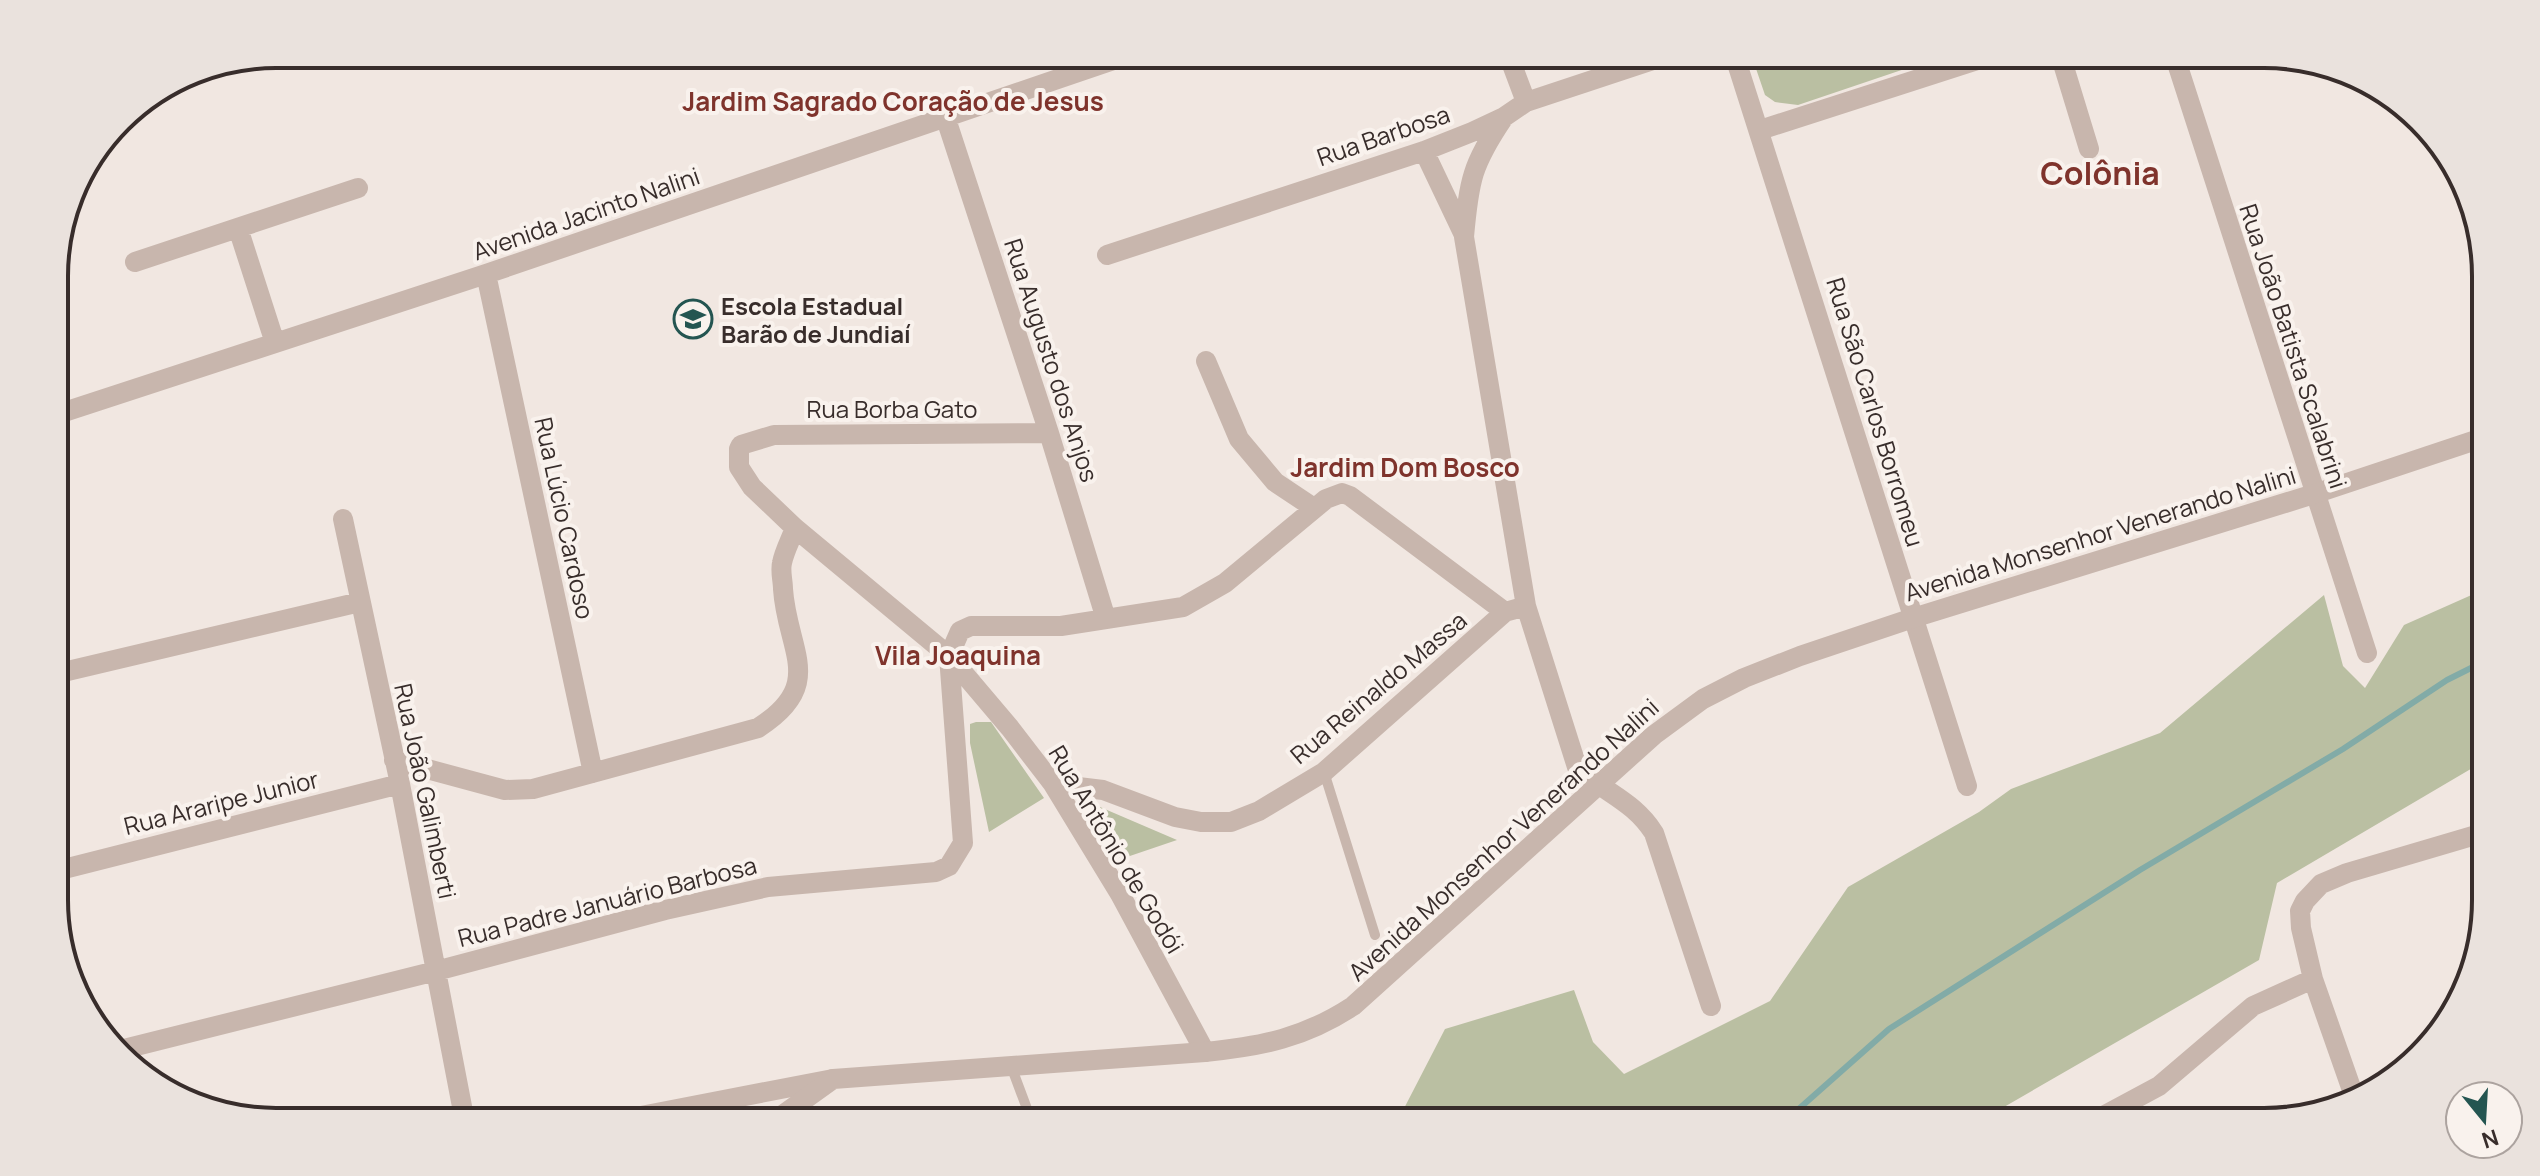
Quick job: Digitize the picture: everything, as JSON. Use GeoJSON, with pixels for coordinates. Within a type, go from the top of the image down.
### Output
{"type":"FeatureCollection","features":[{"type":"Feature","properties":{"kind":"street","name":"Avenida Jacinto Nalini"},"geometry":{"type":"LineString","coordinates":[[68,411],[486,274],[1091,68]]}},
{"type":"Feature","properties":{"kind":"street"},"geometry":{"type":"LineString","coordinates":[[1513,68],[1526,102]]}},
{"type":"Feature","properties":{"kind":"street","name":"Rua Barbosa"},"geometry":{"type":"LineString","coordinates":[[1107,255],[1424,151],[1504,117],[1526,102],[1629,68]]}},
{"type":"Feature","properties":{"kind":"street","name":"Rua São Carlos Borromeu"},"geometry":{"type":"LineString","coordinates":[[1739,68],[1967,786]]}},
{"type":"Feature","properties":{"kind":"street"},"geometry":{"type":"LineString","coordinates":[[1760,130],[1953,68]]}},
{"type":"Feature","properties":{"kind":"street"},"geometry":{"type":"LineString","coordinates":[[2064,68],[2089,149]]}},
{"type":"Feature","properties":{"kind":"street","name":"Rua João Batista Scalabrini"},"geometry":{"type":"LineString","coordinates":[[2178,68],[2367,653]]}},
{"type":"Feature","properties":{"kind":"street"},"geometry":{"type":"LineString","coordinates":[[1464,237],[1472,175],[1480,152],[1504,117]]}},
{"type":"Feature","properties":{"kind":"street","name":"Rua Augusto dos Anjos"},"geometry":{"type":"LineString","coordinates":[[946,119],[1049,433],[1106,619]]}},
{"type":"Feature","properties":{"kind":"street"},"geometry":{"type":"LineString","coordinates":[[1424,151],[1464,237],[1526,606],[1577,767],[1596,786],[1637,809],[1654,833],[1711,1006]]}},
{"type":"Feature","properties":{"kind":"street"},"geometry":{"type":"LineString","coordinates":[[135,262],[358,188]]}},
{"type":"Feature","properties":{"kind":"street"},"geometry":{"type":"LineString","coordinates":[[238,228],[275,343]]}},
{"type":"Feature","properties":{"kind":"street","name":"Rua Lúcio Cardoso"},"geometry":{"type":"LineString","coordinates":[[486,274],[593,773]]}},
{"type":"Feature","properties":{"kind":"street"},"geometry":{"type":"LineString","coordinates":[[1206,361],[1239,439],[1275,482],[1314,508]]}},
{"type":"Feature","properties":{"kind":"street","name":"Rua Borba Gato"},"geometry":{"type":"LineString","coordinates":[[739,449],[748,442],[774,435],[1049,433]]}},
{"type":"Feature","properties":{"kind":"street","name":"Avenida Monsenhor Venerando Nalini"},"geometry":{"type":"LineString","coordinates":[[683,1108],[833,1079],[1253,1048],[1294,1038],[1326,1024],[1392,974],[1596,786],[1654,735],[1703,699],[1758,673],[1913,618],[2314,494],[2472,441]]}},
{"type":"Feature","properties":{"kind":"street","name":"Rua Antônio de Godói"},"geometry":{"type":"LineString","coordinates":[[739,449],[742,475],[752,487],[795,528],[949,656],[1010,728],[1053,784],[1120,894],[1205,1052]]}},
{"type":"Feature","properties":{"kind":"street"},"geometry":{"type":"LineString","coordinates":[[949,656],[960,631],[971,626],[1061,626],[1170,610],[1195,601],[1237,574],[1326,499],[1342,493],[1505,612],[1526,606]]}},
{"type":"Feature","properties":{"kind":"street","name":"Rua João Galimberti"},"geometry":{"type":"LineString","coordinates":[[343,519],[400,784],[462,1108]]}},
{"type":"Feature","properties":{"kind":"street"},"geometry":{"type":"LineString","coordinates":[[394,760],[505,790],[533,789],[758,728],[779,714],[793,697],[799,660],[785,615],[781,564],[795,528]]}},
{"type":"Feature","properties":{"kind":"street"},"geometry":{"type":"LineString","coordinates":[[68,671],[360,602]]}},
{"type":"Feature","properties":{"kind":"street","name":"Rua Reinaldo Massa"},"geometry":{"type":"LineString","coordinates":[[1053,784],[1103,790],[1175,817],[1201,822],[1231,822],[1259,811],[1324,772],[1505,612]]}},
{"type":"Feature","properties":{"kind":"street","name":"Rua Padre Januário Barbosa"},"geometry":{"type":"LineString","coordinates":[[130,1048],[665,910],[768,887],[936,872],[949,866],[963,843],[949,656]]}},
{"type":"Feature","properties":{"kind":"street","name":"Rua Araripe Junior"},"geometry":{"type":"LineString","coordinates":[[68,868],[400,784]]}},
{"type":"Feature","properties":{"kind":"street"},"geometry":{"type":"LineString","coordinates":[[2351,1088],[2313,979],[2300,911],[2321,884],[2347,873],[2472,836]]}},
{"type":"Feature","properties":{"kind":"street"},"geometry":{"type":"LineString","coordinates":[[2118,1108],[2159,1086],[2253,1006],[2313,979]]}},
{"type":"Feature","properties":{"kind":"street"},"geometry":{"type":"LineString","coordinates":[[793,1108],[833,1079]]}},
{"type":"Feature","properties":{"kind":"lane"},"geometry":{"type":"LineString","coordinates":[[1324,772],[1375,935]]}},
{"type":"Feature","properties":{"kind":"lane"},"geometry":{"type":"LineString","coordinates":[[1011,1066],[1027,1108]]}},
{"type":"Feature","properties":{"kind":"green space"},"geometry":{"type":"Polygon","coordinates":[[[1756,68],[1908,68],[1798,105],[1775,102],[1765,95],[1756,68]]]}},
{"type":"Feature","properties":{"kind":"green space"},"geometry":{"type":"Polygon","coordinates":[[[2324,595],[2343,666],[2365,688],[2404,625],[2472,595],[2472,768],[2277,883],[2259,960],[2002,1108],[1404,1108],[1445,1029],[1574,990],[1593,1042],[1624,1074],[1770,1001],[1848,887],[1979,812],[2011,789],[2160,733],[2324,595]]]}},
{"type":"Feature","properties":{"kind":"green space"},"geometry":{"type":"Polygon","coordinates":[[[991,722],[1044,798],[989,832],[970,743],[970,724],[991,722]]]}},
{"type":"Feature","properties":{"kind":"green space"},"geometry":{"type":"Polygon","coordinates":[[[1091,806],[1177,840],[1121,859],[1089,824],[1087,815],[1091,806]]]}},
{"type":"Feature","properties":{"kind":"waterway"},"geometry":{"type":"LineString","coordinates":[[1800,1108],[1889,1029],[2140,870],[2343,749],[2447,680],[2472,668]]}},
{"type":"Feature","properties":{"kind":"place","name":"Escola Estadual Barão de Jundiaí"},"geometry":{"type":"Point","coordinates":[693,319]}},
{"type":"Feature","properties":{"kind":"district","name":"Jardim Sagrado Coração de Jesus"},"geometry":{"type":"Point","coordinates":[893,101]}},
{"type":"Feature","properties":{"kind":"district","name":"Colônia"},"geometry":{"type":"Point","coordinates":[2100,173]}},
{"type":"Feature","properties":{"kind":"district","name":"Jardim Dom Bosco"},"geometry":{"type":"Point","coordinates":[1405,467]}},
{"type":"Feature","properties":{"kind":"district","name":"Vila Joaquina"},"geometry":{"type":"Point","coordinates":[958,655]}}]}
